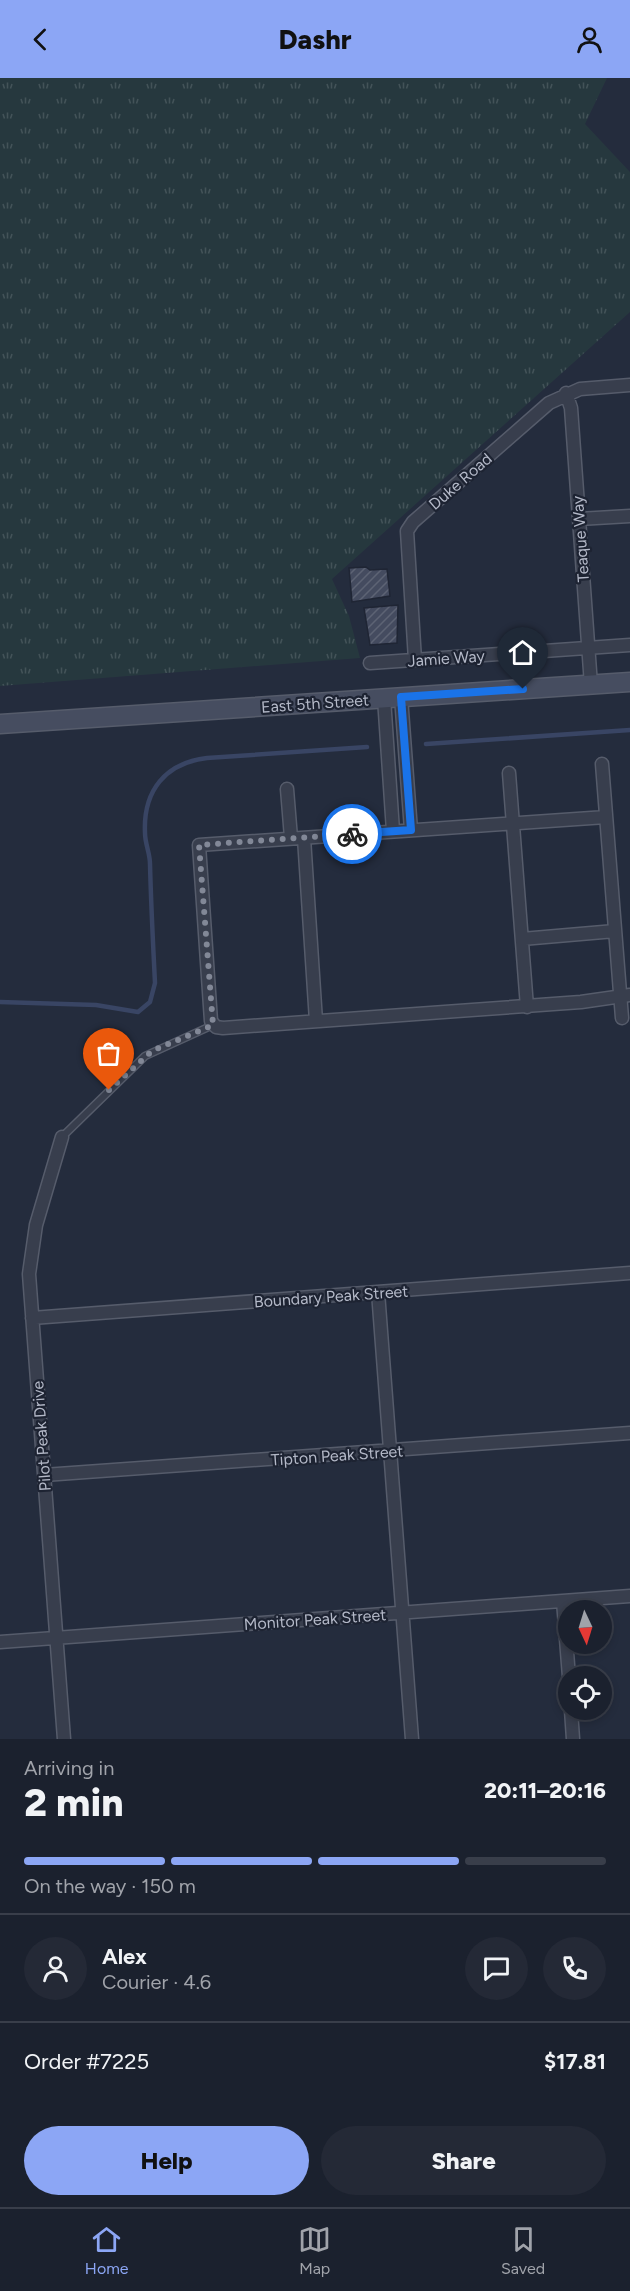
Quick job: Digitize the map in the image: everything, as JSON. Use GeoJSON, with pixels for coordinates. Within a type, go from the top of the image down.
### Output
{"type":"FeatureCollection","features":[{"type":"Feature","properties":{"kind":"main road","name":"East 5th Street"},"geometry":{"type":"LineString","coordinates":[[0,724],[630,682]]}},
{"type":"Feature","properties":{"kind":"street","name":"Duke Road"},"geometry":{"type":"LineString","coordinates":[[415,660],[407,531],[413,522],[549,403],[566,393],[580,389],[630,385]]}},
{"type":"Feature","properties":{"kind":"street","name":"Teaque Way"},"geometry":{"type":"LineString","coordinates":[[566,393],[571,408],[591,685]]}},
{"type":"Feature","properties":{"kind":"street"},"geometry":{"type":"LineString","coordinates":[[579,519],[630,516]]}},
{"type":"Feature","properties":{"kind":"street","name":"Jamie Way"},"geometry":{"type":"LineString","coordinates":[[370,663],[630,645]]}},
{"type":"Feature","properties":{"kind":"street"},"geometry":{"type":"LineString","coordinates":[[392,698],[408,790],[411,830]]}},
{"type":"Feature","properties":{"kind":"street"},"geometry":{"type":"LineString","coordinates":[[392,698],[393,831]]}},
{"type":"Feature","properties":{"kind":"street"},"geometry":{"type":"LineString","coordinates":[[602,764],[615,931],[625,996],[622,1018]]}},
{"type":"Feature","properties":{"kind":"street"},"geometry":{"type":"LineString","coordinates":[[509,773],[527,1006]]}},
{"type":"Feature","properties":{"kind":"street"},"geometry":{"type":"LineString","coordinates":[[287,789],[291,838]]}},
{"type":"Feature","properties":{"kind":"street"},"geometry":{"type":"LineString","coordinates":[[606,817],[199,845],[213,1025],[223,1028],[527,1006],[625,996]]}},
{"type":"Feature","properties":{"kind":"street"},"geometry":{"type":"LineString","coordinates":[[304,838],[316,1021]]}},
{"type":"Feature","properties":{"kind":"street"},"geometry":{"type":"LineString","coordinates":[[522,939],[615,931]]}},
{"type":"Feature","properties":{"kind":"street","name":"Pilot Peak Drive"},"geometry":{"type":"LineString","coordinates":[[62,1137],[32,1243],[29,1275],[64,1739]]}},
{"type":"Feature","properties":{"kind":"street","name":"Boundary Peak Street"},"geometry":{"type":"LineString","coordinates":[[32,1318],[630,1273]]}},
{"type":"Feature","properties":{"kind":"street"},"geometry":{"type":"LineString","coordinates":[[378,1292],[412,1739]]}},
{"type":"Feature","properties":{"kind":"street","name":"Tipton Peak Street"},"geometry":{"type":"LineString","coordinates":[[44,1475],[630,1433]]}},
{"type":"Feature","properties":{"kind":"street","name":"Monitor Peak Street"},"geometry":{"type":"LineString","coordinates":[[576,1600],[630,1596]]}},
{"type":"Feature","properties":{"kind":"street","name":"Monitor Peak Street"},"geometry":{"type":"LineString","coordinates":[[0,1642],[558,1601]]}},
{"type":"Feature","properties":{"kind":"street"},"geometry":{"type":"LineString","coordinates":[[572,1720],[573,1739]]}},
{"type":"Feature","properties":{"kind":"lane"},"geometry":{"type":"LineString","coordinates":[[391,791],[408,790]]}},
{"type":"Feature","properties":{"kind":"lane"},"geometry":{"type":"LineString","coordinates":[[62,1137],[145,1056],[213,1025]]}},
{"type":"Feature","properties":{"kind":"green space"},"geometry":{"type":"Polygon","coordinates":[[[0,78],[607,78],[585,124],[630,172],[630,312],[332,579],[349,616],[360,658],[0,686],[0,78]]]}},
{"type":"Feature","properties":{"kind":"building"},"geometry":{"type":"Polygon","coordinates":[[[366,567],[370,570],[387,569],[390,596],[352,602],[349,568],[366,567]]]}},
{"type":"Feature","properties":{"kind":"building"},"geometry":{"type":"Polygon","coordinates":[[[398,605],[397,643],[370,645],[364,608],[398,605]]]}},
{"type":"Feature","properties":{"kind":"waterway"},"geometry":{"type":"LineString","coordinates":[[426,744],[630,730]]}},
{"type":"Feature","properties":{"kind":"waterway"},"geometry":{"type":"LineString","coordinates":[[0,1002],[96,1005],[138,1012],[150,1002],[155,983],[150,860],[145,837],[145,818],[153,792],[168,773],[179,766],[207,758],[367,747]]}},
{"type":"Feature","properties":{"kind":"way so far"},"geometry":{"type":"LineString","coordinates":[[109,1090],[152,1051],[196,1035],[213,1025],[199,845],[352,834]]}},
{"type":"Feature","properties":{"kind":"route"},"geometry":{"type":"LineString","coordinates":[[352,834],[411,830],[401,697],[523,689]]}}]}
